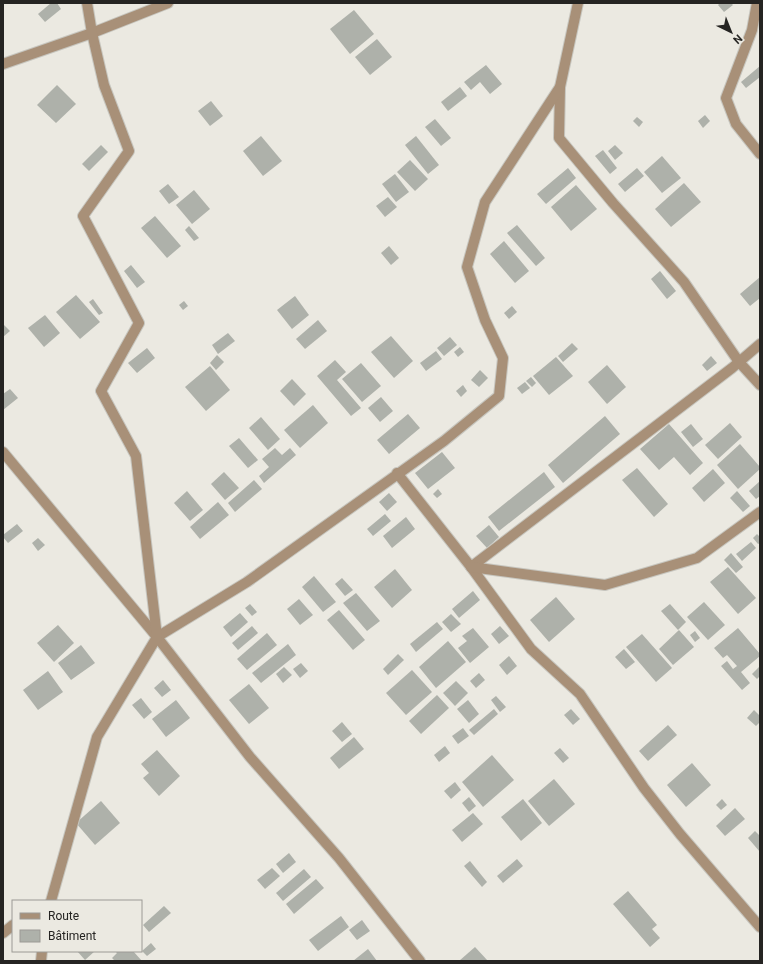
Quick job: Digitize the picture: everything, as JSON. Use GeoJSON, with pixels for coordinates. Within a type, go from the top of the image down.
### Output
{"type":"FeatureCollection","features":[{"type":"Feature","properties":{"kind":"street"},"geometry":{"type":"LineString","coordinates":[[86,3],[104,85],[129,151],[83,216],[139,323],[101,391],[136,456],[157,637]]}},
{"type":"Feature","properties":{"kind":"street"},"geometry":{"type":"LineString","coordinates":[[3,64],[92,33],[168,3]]}},
{"type":"Feature","properties":{"kind":"street"},"geometry":{"type":"LineString","coordinates":[[578,3],[560,87],[559,138],[613,203],[684,282],[739,362],[760,385]]}},
{"type":"Feature","properties":{"kind":"street"},"geometry":{"type":"LineString","coordinates":[[757,3],[752,30],[726,98],[736,124],[760,154]]}},
{"type":"Feature","properties":{"kind":"street"},"geometry":{"type":"LineString","coordinates":[[52,898],[98,737],[157,637],[247,582],[444,441],[499,396],[503,358],[485,320],[467,267],[485,202],[560,87]]}},
{"type":"Feature","properties":{"kind":"street"},"geometry":{"type":"LineString","coordinates":[[471,567],[739,362],[760,344]]}},
{"type":"Feature","properties":{"kind":"street"},"geometry":{"type":"LineString","coordinates":[[3,452],[157,637],[250,757],[339,858],[420,961]]}},
{"type":"Feature","properties":{"kind":"street"},"geometry":{"type":"LineString","coordinates":[[397,474],[471,567],[530,649],[580,694],[644,788],[680,834],[760,927]]}},
{"type":"Feature","properties":{"kind":"street"},"geometry":{"type":"LineString","coordinates":[[471,567],[605,585],[697,558],[760,512]]}},
{"type":"Feature","properties":{"kind":"street"},"geometry":{"type":"LineString","coordinates":[[3,933],[12,926]]}},
{"type":"Feature","properties":{"kind":"building"},"geometry":{"type":"Polygon","coordinates":[[[51,3],[57,3],[61,9],[45,22],[38,14],[51,3]]]}},
{"type":"Feature","properties":{"kind":"building"},"geometry":{"type":"Polygon","coordinates":[[[720,3],[731,3],[733,5],[724,12],[718,5],[720,3]]]}},
{"type":"Feature","properties":{"kind":"building"},"geometry":{"type":"Polygon","coordinates":[[[354,10],[374,34],[350,54],[330,29],[354,10]]]}},
{"type":"Feature","properties":{"kind":"building"},"geometry":{"type":"Polygon","coordinates":[[[377,39],[392,57],[370,75],[355,57],[377,39]]]}},
{"type":"Feature","properties":{"kind":"building"},"geometry":{"type":"Polygon","coordinates":[[[486,65],[502,84],[490,94],[480,82],[471,90],[464,82],[486,65]]]}},
{"type":"Feature","properties":{"kind":"building"},"geometry":{"type":"Polygon","coordinates":[[[760,66],[760,77],[746,88],[741,82],[760,66]]]}},
{"type":"Feature","properties":{"kind":"building"},"geometry":{"type":"Polygon","coordinates":[[[57,85],[76,104],[56,123],[37,105],[57,85]]]}},
{"type":"Feature","properties":{"kind":"building"},"geometry":{"type":"Polygon","coordinates":[[[460,87],[467,96],[448,111],[441,102],[460,87]]]}},
{"type":"Feature","properties":{"kind":"building"},"geometry":{"type":"Polygon","coordinates":[[[211,101],[223,116],[210,126],[198,111],[211,101]]]}},
{"type":"Feature","properties":{"kind":"building"},"geometry":{"type":"Polygon","coordinates":[[[705,115],[710,121],[703,128],[698,121],[705,115]]]}},
{"type":"Feature","properties":{"kind":"building"},"geometry":{"type":"Polygon","coordinates":[[[637,117],[643,122],[639,127],[633,121],[637,117]]]}},
{"type":"Feature","properties":{"kind":"building"},"geometry":{"type":"Polygon","coordinates":[[[435,119],[451,138],[441,146],[425,127],[435,119]]]}},
{"type":"Feature","properties":{"kind":"building"},"geometry":{"type":"Polygon","coordinates":[[[261,136],[282,161],[263,176],[243,151],[261,136]]]}},
{"type":"Feature","properties":{"kind":"building"},"geometry":{"type":"Polygon","coordinates":[[[416,136],[439,165],[428,174],[405,145],[416,136]]]}},
{"type":"Feature","properties":{"kind":"building"},"geometry":{"type":"Polygon","coordinates":[[[101,145],[108,152],[89,171],[82,164],[101,145]]]}},
{"type":"Feature","properties":{"kind":"building"},"geometry":{"type":"Polygon","coordinates":[[[615,145],[623,153],[615,160],[608,151],[615,145]]]}},
{"type":"Feature","properties":{"kind":"building"},"geometry":{"type":"Polygon","coordinates":[[[603,150],[617,168],[610,174],[595,156],[603,150]]]}},
{"type":"Feature","properties":{"kind":"building"},"geometry":{"type":"Polygon","coordinates":[[[662,156],[681,178],[662,193],[644,172],[662,156]]]}},
{"type":"Feature","properties":{"kind":"building"},"geometry":{"type":"Polygon","coordinates":[[[410,160],[428,179],[415,191],[397,172],[410,160]]]}},
{"type":"Feature","properties":{"kind":"building"},"geometry":{"type":"Polygon","coordinates":[[[568,168],[576,178],[546,204],[537,194],[568,168]]]}},
{"type":"Feature","properties":{"kind":"building"},"geometry":{"type":"Polygon","coordinates":[[[637,168],[644,176],[625,192],[618,184],[637,168]]]}},
{"type":"Feature","properties":{"kind":"building"},"geometry":{"type":"Polygon","coordinates":[[[395,174],[409,192],[396,202],[382,184],[395,174]]]}},
{"type":"Feature","properties":{"kind":"building"},"geometry":{"type":"Polygon","coordinates":[[[684,183],[701,202],[671,227],[655,209],[684,183]]]}},
{"type":"Feature","properties":{"kind":"building"},"geometry":{"type":"Polygon","coordinates":[[[168,184],[179,197],[169,204],[159,191],[168,184]]]}},
{"type":"Feature","properties":{"kind":"building"},"geometry":{"type":"Polygon","coordinates":[[[576,185],[597,209],[571,231],[551,207],[576,185]]]}},
{"type":"Feature","properties":{"kind":"building"},"geometry":{"type":"Polygon","coordinates":[[[194,190],[210,209],[192,224],[176,205],[194,190]]]}},
{"type":"Feature","properties":{"kind":"building"},"geometry":{"type":"Polygon","coordinates":[[[388,197],[397,207],[385,217],[376,206],[388,197]]]}},
{"type":"Feature","properties":{"kind":"building"},"geometry":{"type":"Polygon","coordinates":[[[155,216],[181,246],[167,258],[141,228],[155,216]]]}},
{"type":"Feature","properties":{"kind":"building"},"geometry":{"type":"Polygon","coordinates":[[[517,225],[545,258],[536,266],[507,233],[517,225]]]}},
{"type":"Feature","properties":{"kind":"building"},"geometry":{"type":"Polygon","coordinates":[[[189,226],[199,238],[194,241],[185,230],[189,226]]]}},
{"type":"Feature","properties":{"kind":"building"},"geometry":{"type":"Polygon","coordinates":[[[504,241],[529,271],[515,283],[490,254],[504,241]]]}},
{"type":"Feature","properties":{"kind":"building"},"geometry":{"type":"Polygon","coordinates":[[[389,246],[399,258],[391,265],[381,253],[389,246]]]}},
{"type":"Feature","properties":{"kind":"building"},"geometry":{"type":"Polygon","coordinates":[[[131,265],[145,282],[137,288],[124,271],[131,265]]]}},
{"type":"Feature","properties":{"kind":"building"},"geometry":{"type":"Polygon","coordinates":[[[660,271],[676,291],[667,299],[651,279],[660,271]]]}},
{"type":"Feature","properties":{"kind":"building"},"geometry":{"type":"Polygon","coordinates":[[[760,277],[760,298],[750,306],[740,294],[760,277]]]}},
{"type":"Feature","properties":{"kind":"building"},"geometry":{"type":"Polygon","coordinates":[[[76,295],[100,322],[80,339],[56,312],[76,295]]]}},
{"type":"Feature","properties":{"kind":"building"},"geometry":{"type":"Polygon","coordinates":[[[295,296],[309,315],[292,329],[277,310],[295,296]]]}},
{"type":"Feature","properties":{"kind":"building"},"geometry":{"type":"Polygon","coordinates":[[[93,299],[103,313],[99,315],[89,302],[93,299]]]}},
{"type":"Feature","properties":{"kind":"building"},"geometry":{"type":"Polygon","coordinates":[[[184,301],[188,306],[183,310],[179,305],[184,301]]]}},
{"type":"Feature","properties":{"kind":"building"},"geometry":{"type":"Polygon","coordinates":[[[512,306],[517,312],[509,319],[504,313],[512,306]]]}},
{"type":"Feature","properties":{"kind":"building"},"geometry":{"type":"Polygon","coordinates":[[[45,315],[60,333],[44,347],[28,328],[45,315]]]}},
{"type":"Feature","properties":{"kind":"building"},"geometry":{"type":"Polygon","coordinates":[[[318,320],[327,331],[305,349],[296,339],[318,320]]]}},
{"type":"Feature","properties":{"kind":"building"},"geometry":{"type":"Polygon","coordinates":[[[3,324],[10,331],[3,337],[3,324]]]}},
{"type":"Feature","properties":{"kind":"building"},"geometry":{"type":"Polygon","coordinates":[[[228,333],[235,341],[218,354],[212,345],[228,333]]]}},
{"type":"Feature","properties":{"kind":"building"},"geometry":{"type":"Polygon","coordinates":[[[391,336],[413,361],[394,378],[371,352],[391,336]]]}},
{"type":"Feature","properties":{"kind":"building"},"geometry":{"type":"Polygon","coordinates":[[[450,337],[457,345],[444,356],[437,348],[450,337]]]}},
{"type":"Feature","properties":{"kind":"building"},"geometry":{"type":"Polygon","coordinates":[[[572,343],[578,349],[563,362],[558,356],[572,343]]]}},
{"type":"Feature","properties":{"kind":"building"},"geometry":{"type":"Polygon","coordinates":[[[460,347],[464,352],[458,357],[454,352],[460,347]]]}},
{"type":"Feature","properties":{"kind":"building"},"geometry":{"type":"Polygon","coordinates":[[[147,348],[155,358],[137,373],[128,363],[147,348]]]}},
{"type":"Feature","properties":{"kind":"building"},"geometry":{"type":"Polygon","coordinates":[[[436,351],[442,359],[426,371],[420,363],[436,351]]]}},
{"type":"Feature","properties":{"kind":"building"},"geometry":{"type":"Polygon","coordinates":[[[217,355],[224,362],[216,370],[210,363],[217,355]]]}},
{"type":"Feature","properties":{"kind":"building"},"geometry":{"type":"Polygon","coordinates":[[[711,356],[717,363],[707,371],[702,365],[711,356]]]}},
{"type":"Feature","properties":{"kind":"building"},"geometry":{"type":"Polygon","coordinates":[[[556,357],[573,376],[549,395],[533,376],[556,357]]]}},
{"type":"Feature","properties":{"kind":"building"},"geometry":{"type":"Polygon","coordinates":[[[335,360],[346,372],[337,380],[361,408],[351,416],[317,376],[335,360]]]}},
{"type":"Feature","properties":{"kind":"building"},"geometry":{"type":"Polygon","coordinates":[[[361,363],[381,386],[362,402],[342,379],[361,363]]]}},
{"type":"Feature","properties":{"kind":"building"},"geometry":{"type":"Polygon","coordinates":[[[607,365],[626,387],[607,404],[588,382],[607,365]]]}},
{"type":"Feature","properties":{"kind":"building"},"geometry":{"type":"Polygon","coordinates":[[[210,366],[230,390],[206,411],[185,387],[210,366]]]}},
{"type":"Feature","properties":{"kind":"building"},"geometry":{"type":"Polygon","coordinates":[[[480,370],[488,378],[479,387],[471,380],[480,370]]]}},
{"type":"Feature","properties":{"kind":"building"},"geometry":{"type":"Polygon","coordinates":[[[531,377],[536,383],[532,387],[526,381],[531,377]]]}},
{"type":"Feature","properties":{"kind":"building"},"geometry":{"type":"Polygon","coordinates":[[[292,379],[306,394],[294,406],[280,391],[292,379]]]}},
{"type":"Feature","properties":{"kind":"building"},"geometry":{"type":"Polygon","coordinates":[[[525,382],[530,388],[522,394],[517,388],[525,382]]]}},
{"type":"Feature","properties":{"kind":"building"},"geometry":{"type":"Polygon","coordinates":[[[463,385],[467,391],[461,397],[456,391],[463,385]]]}},
{"type":"Feature","properties":{"kind":"building"},"geometry":{"type":"Polygon","coordinates":[[[10,389],[18,398],[3,410],[3,394],[10,389]]]}},
{"type":"Feature","properties":{"kind":"building"},"geometry":{"type":"Polygon","coordinates":[[[381,397],[393,411],[380,422],[368,408],[381,397]]]}},
{"type":"Feature","properties":{"kind":"building"},"geometry":{"type":"Polygon","coordinates":[[[313,405],[328,423],[300,448],[284,430],[313,405]]]}},
{"type":"Feature","properties":{"kind":"building"},"geometry":{"type":"Polygon","coordinates":[[[408,414],[420,428],[389,454],[377,440],[408,414]]]}},
{"type":"Feature","properties":{"kind":"building"},"geometry":{"type":"Polygon","coordinates":[[[605,416],[620,434],[563,483],[548,465],[605,416]]]}},
{"type":"Feature","properties":{"kind":"building"},"geometry":{"type":"Polygon","coordinates":[[[261,417],[280,439],[268,450],[249,428],[261,417]]]}},
{"type":"Feature","properties":{"kind":"building"},"geometry":{"type":"Polygon","coordinates":[[[730,423],[742,437],[718,459],[705,445],[730,423]]]}},
{"type":"Feature","properties":{"kind":"building"},"geometry":{"type":"Polygon","coordinates":[[[669,424],[703,463],[690,475],[674,457],[659,470],[640,449],[669,424]]]}},
{"type":"Feature","properties":{"kind":"building"},"geometry":{"type":"Polygon","coordinates":[[[691,424],[703,439],[693,447],[681,432],[691,424]]]}},
{"type":"Feature","properties":{"kind":"building"},"geometry":{"type":"Polygon","coordinates":[[[239,438],[258,460],[248,468],[229,446],[239,438]]]}},
{"type":"Feature","properties":{"kind":"building"},"geometry":{"type":"Polygon","coordinates":[[[740,444],[760,467],[760,469],[738,489],[717,465],[740,444]]]}},
{"type":"Feature","properties":{"kind":"building"},"geometry":{"type":"Polygon","coordinates":[[[275,448],[282,455],[290,448],[296,455],[264,483],[259,476],[269,467],[262,459],[275,448]]]}},
{"type":"Feature","properties":{"kind":"building"},"geometry":{"type":"Polygon","coordinates":[[[442,452],[455,468],[428,489],[415,473],[442,452]]]}},
{"type":"Feature","properties":{"kind":"building"},"geometry":{"type":"Polygon","coordinates":[[[637,468],[668,504],[654,517],[622,480],[637,468]]]}},
{"type":"Feature","properties":{"kind":"building"},"geometry":{"type":"Polygon","coordinates":[[[713,469],[725,483],[704,502],[692,488],[713,469]]]}},
{"type":"Feature","properties":{"kind":"building"},"geometry":{"type":"Polygon","coordinates":[[[224,472],[239,488],[225,500],[211,484],[224,472]]]}},
{"type":"Feature","properties":{"kind":"building"},"geometry":{"type":"Polygon","coordinates":[[[544,472],[555,487],[499,531],[488,517],[544,472]]]}},
{"type":"Feature","properties":{"kind":"building"},"geometry":{"type":"Polygon","coordinates":[[[254,480],[262,489],[235,512],[228,503],[254,480]]]}},
{"type":"Feature","properties":{"kind":"building"},"geometry":{"type":"Polygon","coordinates":[[[760,481],[760,496],[756,499],[749,491],[760,481]]]}},
{"type":"Feature","properties":{"kind":"building"},"geometry":{"type":"Polygon","coordinates":[[[438,489],[442,494],[437,498],[433,494],[438,489]]]}},
{"type":"Feature","properties":{"kind":"building"},"geometry":{"type":"Polygon","coordinates":[[[187,491],[203,510],[190,521],[174,503],[187,491]]]}},
{"type":"Feature","properties":{"kind":"building"},"geometry":{"type":"Polygon","coordinates":[[[737,491],[750,506],[743,512],[730,498],[737,491]]]}},
{"type":"Feature","properties":{"kind":"building"},"geometry":{"type":"Polygon","coordinates":[[[389,493],[397,502],[387,511],[379,502],[389,493]]]}},
{"type":"Feature","properties":{"kind":"building"},"geometry":{"type":"Polygon","coordinates":[[[218,502],[229,515],[200,539],[190,527],[218,502]]]}},
{"type":"Feature","properties":{"kind":"building"},"geometry":{"type":"Polygon","coordinates":[[[385,514],[391,521],[373,536],[367,529],[385,514]]]}},
{"type":"Feature","properties":{"kind":"building"},"geometry":{"type":"Polygon","coordinates":[[[406,517],[415,529],[392,548],[383,536],[406,517]]]}},
{"type":"Feature","properties":{"kind":"building"},"geometry":{"type":"Polygon","coordinates":[[[17,524],[23,531],[8,543],[3,535],[17,524]]]}},
{"type":"Feature","properties":{"kind":"building"},"geometry":{"type":"Polygon","coordinates":[[[489,525],[499,537],[487,548],[476,536],[489,525]]]}},
{"type":"Feature","properties":{"kind":"building"},"geometry":{"type":"Polygon","coordinates":[[[757,534],[760,537],[760,543],[758,544],[753,538],[757,534]]]}},
{"type":"Feature","properties":{"kind":"building"},"geometry":{"type":"Polygon","coordinates":[[[38,538],[45,545],[38,551],[32,543],[38,538]]]}},
{"type":"Feature","properties":{"kind":"building"},"geometry":{"type":"Polygon","coordinates":[[[751,542],[756,548],[742,561],[736,554],[751,542]]]}},
{"type":"Feature","properties":{"kind":"building"},"geometry":{"type":"Polygon","coordinates":[[[731,553],[743,567],[736,573],[724,560],[731,553]]]}},
{"type":"Feature","properties":{"kind":"building"},"geometry":{"type":"Polygon","coordinates":[[[728,567],[756,598],[738,614],[710,582],[728,567]]]}},
{"type":"Feature","properties":{"kind":"building"},"geometry":{"type":"Polygon","coordinates":[[[395,569],[412,590],[392,608],[374,587],[395,569]]]}},
{"type":"Feature","properties":{"kind":"building"},"geometry":{"type":"Polygon","coordinates":[[[314,576],[336,602],[323,612],[302,587],[314,576]]]}},
{"type":"Feature","properties":{"kind":"building"},"geometry":{"type":"Polygon","coordinates":[[[342,578],[353,590],[345,596],[335,584],[342,578]]]}},
{"type":"Feature","properties":{"kind":"building"},"geometry":{"type":"Polygon","coordinates":[[[473,591],[480,600],[459,618],[452,609],[473,591]]]}},
{"type":"Feature","properties":{"kind":"building"},"geometry":{"type":"Polygon","coordinates":[[[356,593],[380,621],[367,631],[343,603],[356,593]]]}},
{"type":"Feature","properties":{"kind":"building"},"geometry":{"type":"Polygon","coordinates":[[[556,597],[575,619],[549,642],[530,620],[556,597]]]}},
{"type":"Feature","properties":{"kind":"building"},"geometry":{"type":"Polygon","coordinates":[[[299,599],[313,615],[300,625],[287,609],[299,599]]]}},
{"type":"Feature","properties":{"kind":"building"},"geometry":{"type":"Polygon","coordinates":[[[704,602],[725,625],[708,640],[687,617],[704,602]]]}},
{"type":"Feature","properties":{"kind":"building"},"geometry":{"type":"Polygon","coordinates":[[[250,604],[257,612],[252,616],[245,608],[250,604]]]}},
{"type":"Feature","properties":{"kind":"building"},"geometry":{"type":"Polygon","coordinates":[[[670,604],[686,622],[678,630],[661,611],[670,604]]]}},
{"type":"Feature","properties":{"kind":"building"},"geometry":{"type":"Polygon","coordinates":[[[339,610],[365,640],[353,650],[327,620],[339,610]]]}},
{"type":"Feature","properties":{"kind":"building"},"geometry":{"type":"Polygon","coordinates":[[[240,613],[248,622],[231,637],[223,627],[240,613]]]}},
{"type":"Feature","properties":{"kind":"building"},"geometry":{"type":"Polygon","coordinates":[[[451,614],[461,624],[451,632],[442,622],[451,614]]]}},
{"type":"Feature","properties":{"kind":"building"},"geometry":{"type":"Polygon","coordinates":[[[437,622],[443,629],[416,652],[410,644],[437,622]]]}},
{"type":"Feature","properties":{"kind":"building"},"geometry":{"type":"Polygon","coordinates":[[[58,625],[74,643],[54,662],[37,643],[58,625]]]}},
{"type":"Feature","properties":{"kind":"building"},"geometry":{"type":"Polygon","coordinates":[[[252,626],[258,633],[238,650],[232,643],[252,626]]]}},
{"type":"Feature","properties":{"kind":"building"},"geometry":{"type":"Polygon","coordinates":[[[500,626],[509,636],[499,644],[491,634],[500,626]]]}},
{"type":"Feature","properties":{"kind":"building"},"geometry":{"type":"Polygon","coordinates":[[[473,628],[489,647],[470,663],[458,648],[467,641],[462,636],[473,628]]]}},
{"type":"Feature","properties":{"kind":"building"},"geometry":{"type":"Polygon","coordinates":[[[738,628],[760,654],[760,656],[741,672],[750,683],[742,690],[721,666],[727,661],[733,669],[737,666],[727,655],[723,658],[714,648],[738,628]]]}},
{"type":"Feature","properties":{"kind":"building"},"geometry":{"type":"Polygon","coordinates":[[[679,630],[694,647],[673,665],[659,649],[679,630]]]}},
{"type":"Feature","properties":{"kind":"building"},"geometry":{"type":"Polygon","coordinates":[[[695,631],[700,638],[695,642],[690,635],[695,631]]]}},
{"type":"Feature","properties":{"kind":"building"},"geometry":{"type":"Polygon","coordinates":[[[267,633],[277,645],[247,670],[237,659],[267,633]]]}},
{"type":"Feature","properties":{"kind":"building"},"geometry":{"type":"Polygon","coordinates":[[[642,634],[672,668],[656,682],[626,647],[642,634]]]}},
{"type":"Feature","properties":{"kind":"building"},"geometry":{"type":"Polygon","coordinates":[[[448,641],[466,662],[436,688],[419,667],[448,641]]]}},
{"type":"Feature","properties":{"kind":"building"},"geometry":{"type":"Polygon","coordinates":[[[288,644],[296,655],[261,683],[252,673],[288,644]]]}},
{"type":"Feature","properties":{"kind":"building"},"geometry":{"type":"Polygon","coordinates":[[[81,645],[95,663],[71,680],[58,663],[81,645]]]}},
{"type":"Feature","properties":{"kind":"building"},"geometry":{"type":"Polygon","coordinates":[[[624,649],[635,662],[626,669],[615,657],[624,649]]]}},
{"type":"Feature","properties":{"kind":"building"},"geometry":{"type":"Polygon","coordinates":[[[398,654],[404,660],[388,675],[383,669],[398,654]]]}},
{"type":"Feature","properties":{"kind":"building"},"geometry":{"type":"Polygon","coordinates":[[[509,656],[517,666],[507,675],[499,665],[509,656]]]}},
{"type":"Feature","properties":{"kind":"building"},"geometry":{"type":"Polygon","coordinates":[[[301,663],[308,671],[300,678],[293,669],[301,663]]]}},
{"type":"Feature","properties":{"kind":"building"},"geometry":{"type":"Polygon","coordinates":[[[760,666],[760,676],[757,679],[752,674],[760,666]]]}},
{"type":"Feature","properties":{"kind":"building"},"geometry":{"type":"Polygon","coordinates":[[[284,667],[292,675],[283,683],[276,674],[284,667]]]}},
{"type":"Feature","properties":{"kind":"building"},"geometry":{"type":"Polygon","coordinates":[[[412,670],[432,692],[406,715],[386,693],[412,670]]]}},
{"type":"Feature","properties":{"kind":"building"},"geometry":{"type":"Polygon","coordinates":[[[48,671],[63,692],[38,710],[23,690],[48,671]]]}},
{"type":"Feature","properties":{"kind":"building"},"geometry":{"type":"Polygon","coordinates":[[[479,673],[485,680],[476,688],[470,681],[479,673]]]}},
{"type":"Feature","properties":{"kind":"building"},"geometry":{"type":"Polygon","coordinates":[[[163,680],[171,690],[162,697],[154,688],[163,680]]]}},
{"type":"Feature","properties":{"kind":"building"},"geometry":{"type":"Polygon","coordinates":[[[456,681],[468,693],[455,706],[443,693],[456,681]]]}},
{"type":"Feature","properties":{"kind":"building"},"geometry":{"type":"Polygon","coordinates":[[[249,684],[269,708],[249,724],[229,700],[249,684]]]}},
{"type":"Feature","properties":{"kind":"building"},"geometry":{"type":"Polygon","coordinates":[[[437,695],[449,708],[421,734],[409,721],[437,695]]]}},
{"type":"Feature","properties":{"kind":"building"},"geometry":{"type":"Polygon","coordinates":[[[496,696],[506,707],[500,712],[491,700],[496,696]]]}},
{"type":"Feature","properties":{"kind":"building"},"geometry":{"type":"Polygon","coordinates":[[[141,698],[152,712],[144,719],[132,705],[141,698]]]}},
{"type":"Feature","properties":{"kind":"building"},"geometry":{"type":"Polygon","coordinates":[[[176,700],[190,718],[166,737],[152,719],[176,700]]]}},
{"type":"Feature","properties":{"kind":"building"},"geometry":{"type":"Polygon","coordinates":[[[468,700],[479,714],[469,723],[457,709],[468,700]]]}},
{"type":"Feature","properties":{"kind":"building"},"geometry":{"type":"Polygon","coordinates":[[[494,709],[498,714],[474,735],[469,730],[494,709]]]}},
{"type":"Feature","properties":{"kind":"building"},"geometry":{"type":"Polygon","coordinates":[[[571,709],[580,719],[573,725],[564,715],[571,709]]]}},
{"type":"Feature","properties":{"kind":"building"},"geometry":{"type":"Polygon","coordinates":[[[754,710],[760,716],[760,722],[756,726],[747,718],[754,710]]]}},
{"type":"Feature","properties":{"kind":"building"},"geometry":{"type":"Polygon","coordinates":[[[342,722],[352,734],[342,742],[332,731],[342,722]]]}},
{"type":"Feature","properties":{"kind":"building"},"geometry":{"type":"Polygon","coordinates":[[[668,725],[677,735],[648,761],[639,751],[668,725]]]}},
{"type":"Feature","properties":{"kind":"building"},"geometry":{"type":"Polygon","coordinates":[[[463,728],[469,736],[458,744],[452,736],[463,728]]]}},
{"type":"Feature","properties":{"kind":"building"},"geometry":{"type":"Polygon","coordinates":[[[354,737],[364,749],[339,769],[330,758],[354,737]]]}},
{"type":"Feature","properties":{"kind":"building"},"geometry":{"type":"Polygon","coordinates":[[[445,746],[450,753],[439,762],[434,755],[445,746]]]}},
{"type":"Feature","properties":{"kind":"building"},"geometry":{"type":"Polygon","coordinates":[[[560,748],[569,758],[563,763],[554,753],[560,748]]]}},
{"type":"Feature","properties":{"kind":"building"},"geometry":{"type":"Polygon","coordinates":[[[157,750],[180,776],[159,796],[143,778],[149,773],[141,764],[157,750]]]}},
{"type":"Feature","properties":{"kind":"building"},"geometry":{"type":"Polygon","coordinates":[[[492,755],[514,780],[483,807],[462,782],[492,755]]]}},
{"type":"Feature","properties":{"kind":"building"},"geometry":{"type":"Polygon","coordinates":[[[692,763],[711,785],[686,807],[667,785],[692,763]]]}},
{"type":"Feature","properties":{"kind":"building"},"geometry":{"type":"Polygon","coordinates":[[[554,779],[575,804],[549,826],[528,801],[554,779]]]}},
{"type":"Feature","properties":{"kind":"building"},"geometry":{"type":"Polygon","coordinates":[[[455,782],[461,790],[451,799],[444,791],[455,782]]]}},
{"type":"Feature","properties":{"kind":"building"},"geometry":{"type":"Polygon","coordinates":[[[469,797],[476,806],[469,812],[462,803],[469,797]]]}},
{"type":"Feature","properties":{"kind":"building"},"geometry":{"type":"Polygon","coordinates":[[[523,799],[542,823],[521,841],[501,817],[523,799]]]}},
{"type":"Feature","properties":{"kind":"building"},"geometry":{"type":"Polygon","coordinates":[[[722,799],[727,805],[721,810],[716,805],[722,799]]]}},
{"type":"Feature","properties":{"kind":"building"},"geometry":{"type":"Polygon","coordinates":[[[101,801],[120,823],[95,845],[76,823],[101,801]]]}},
{"type":"Feature","properties":{"kind":"building"},"geometry":{"type":"Polygon","coordinates":[[[735,808],[745,819],[725,836],[716,826],[735,808]]]}},
{"type":"Feature","properties":{"kind":"building"},"geometry":{"type":"Polygon","coordinates":[[[473,813],[483,824],[462,842],[452,830],[473,813]]]}},
{"type":"Feature","properties":{"kind":"building"},"geometry":{"type":"Polygon","coordinates":[[[755,831],[760,836],[760,852],[748,838],[755,831]]]}},
{"type":"Feature","properties":{"kind":"building"},"geometry":{"type":"Polygon","coordinates":[[[289,853],[296,862],[283,873],[276,864],[289,853]]]}},
{"type":"Feature","properties":{"kind":"building"},"geometry":{"type":"Polygon","coordinates":[[[517,859],[523,866],[503,883],[497,876],[517,859]]]}},
{"type":"Feature","properties":{"kind":"building"},"geometry":{"type":"Polygon","coordinates":[[[470,861],[487,882],[482,887],[464,866],[470,861]]]}},
{"type":"Feature","properties":{"kind":"building"},"geometry":{"type":"Polygon","coordinates":[[[272,868],[280,876],[265,889],[257,880],[272,868]]]}},
{"type":"Feature","properties":{"kind":"building"},"geometry":{"type":"Polygon","coordinates":[[[304,869],[311,877],[283,901],[276,893],[304,869]]]}},
{"type":"Feature","properties":{"kind":"building"},"geometry":{"type":"Polygon","coordinates":[[[316,879],[324,888],[294,914],[286,904],[316,879]]]}},
{"type":"Feature","properties":{"kind":"building"},"geometry":{"type":"Polygon","coordinates":[[[628,891],[657,925],[652,929],[660,938],[650,947],[613,904],[628,891]]]}},
{"type":"Feature","properties":{"kind":"building"},"geometry":{"type":"Polygon","coordinates":[[[164,906],[171,913],[149,932],[143,925],[164,906]]]}},
{"type":"Feature","properties":{"kind":"building"},"geometry":{"type":"Polygon","coordinates":[[[341,916],[349,927],[318,951],[309,940],[341,916]]]}},
{"type":"Feature","properties":{"kind":"building"},"geometry":{"type":"Polygon","coordinates":[[[362,920],[370,931],[357,940],[349,930],[362,920]]]}},
{"type":"Feature","properties":{"kind":"building"},"geometry":{"type":"Polygon","coordinates":[[[151,943],[156,949],[147,956],[142,951],[151,943]]]}},
{"type":"Feature","properties":{"kind":"building"},"geometry":{"type":"Polygon","coordinates":[[[475,947],[488,961],[459,961],[475,947]]]}},
{"type":"Feature","properties":{"kind":"building"},"geometry":{"type":"Polygon","coordinates":[[[368,949],[377,961],[353,961],[368,949]]]}},
{"type":"Feature","properties":{"kind":"building"},"geometry":{"type":"Polygon","coordinates":[[[78,952],[94,952],[85,960],[78,952]]]}},
{"type":"Feature","properties":{"kind":"building"},"geometry":{"type":"Polygon","coordinates":[[[116,952],[134,952],[142,961],[115,961],[112,958],[117,953],[116,952]]]}}]}
